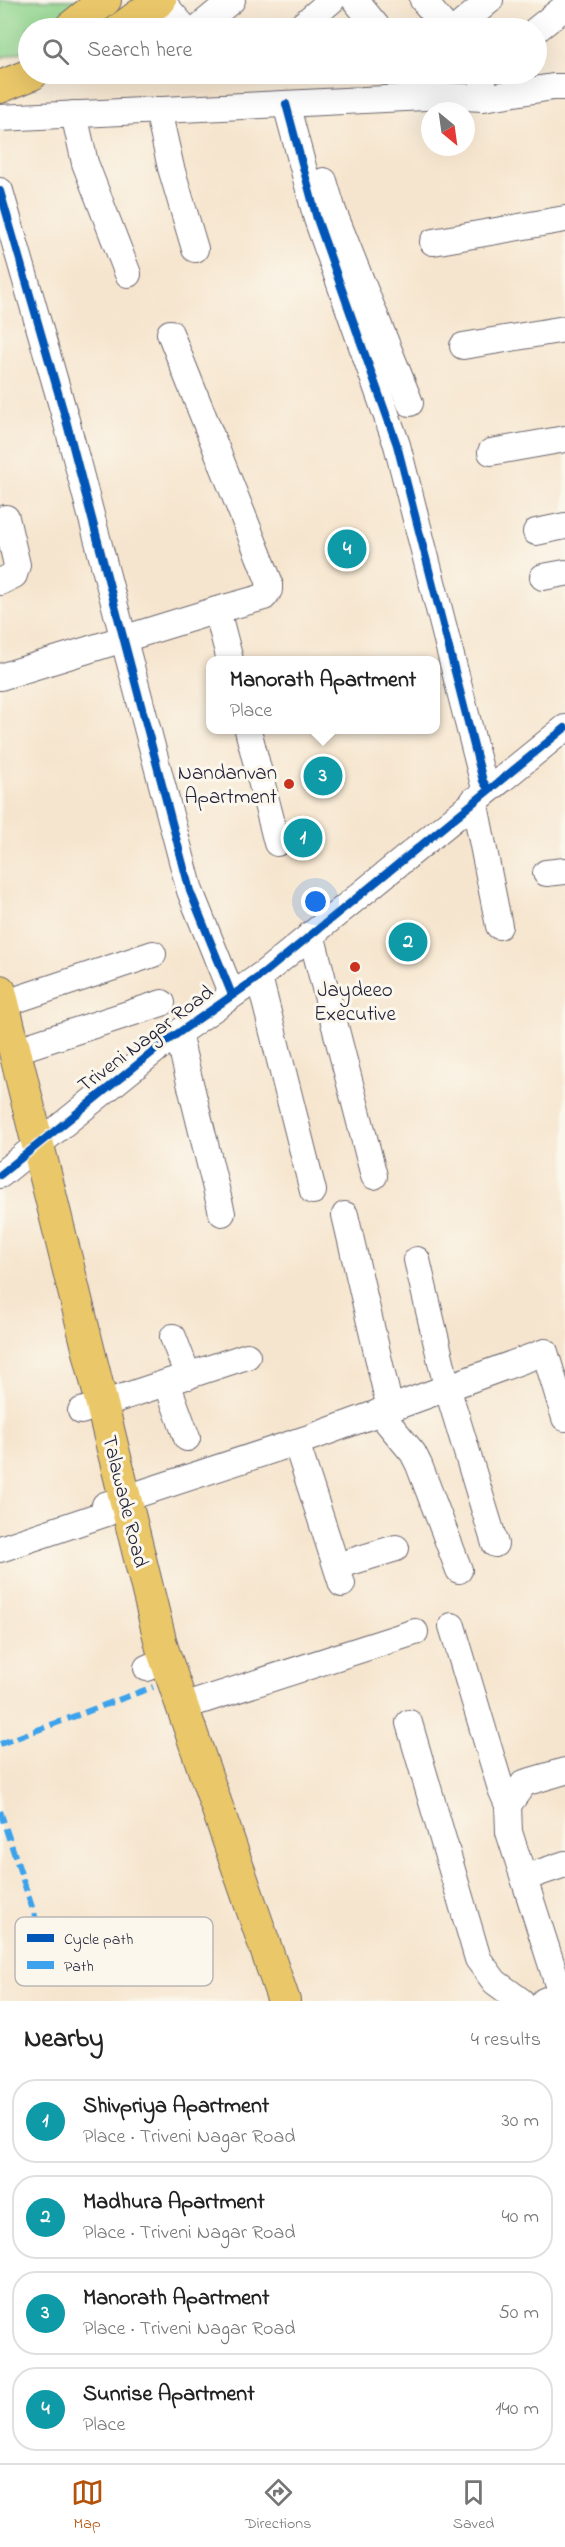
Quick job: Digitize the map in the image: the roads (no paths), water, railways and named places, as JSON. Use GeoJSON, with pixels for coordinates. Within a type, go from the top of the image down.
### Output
{"type":"FeatureCollection","features":[{"type":"Feature","properties":{"kind":"main road"},"geometry":{"type":"LineString","coordinates":[[82,18],[105,0]]}},
{"type":"Feature","properties":{"kind":"main road"},"geometry":{"type":"LineString","coordinates":[[136,18],[160,0]]}},
{"type":"Feature","properties":{"kind":"main road"},"geometry":{"type":"LineString","coordinates":[[0,87],[18,80]]}},
{"type":"Feature","properties":{"kind":"main road","name":"Talawade Road"},"geometry":{"type":"LineString","coordinates":[[2,997],[14,1051],[19,1160]]}},
{"type":"Feature","properties":{"kind":"main road","name":"Talawade Road"},"geometry":{"type":"LineString","coordinates":[[0,1081],[19,1160],[92,1408],[112,1506],[156,1664],[262,2001]]}},
{"type":"Feature","properties":{"kind":"main road","name":"Talawade Road"},"geometry":{"type":"LineString","coordinates":[[156,1664],[182,1707],[284,2001]]}},
{"type":"Feature","properties":{"kind":"street"},"geometry":{"type":"LineString","coordinates":[[160,0],[176,18]]}},
{"type":"Feature","properties":{"kind":"street"},"geometry":{"type":"LineString","coordinates":[[210,18],[232,0]]}},
{"type":"Feature","properties":{"kind":"street"},"geometry":{"type":"LineString","coordinates":[[311,18],[332,0]]}},
{"type":"Feature","properties":{"kind":"street"},"geometry":{"type":"LineString","coordinates":[[355,0],[370,18]]}},
{"type":"Feature","properties":{"kind":"street"},"geometry":{"type":"LineString","coordinates":[[423,0],[438,18]]}},
{"type":"Feature","properties":{"kind":"street"},"geometry":{"type":"LineString","coordinates":[[469,18],[490,0]]}},
{"type":"Feature","properties":{"kind":"street"},"geometry":{"type":"LineString","coordinates":[[0,118],[446,96],[474,84]]}},
{"type":"Feature","properties":{"kind":"street"},"geometry":{"type":"LineString","coordinates":[[293,104],[410,403]]}},
{"type":"Feature","properties":{"kind":"street"},"geometry":{"type":"LineString","coordinates":[[293,104],[317,219],[397,445],[483,782],[481,794],[499,926]]}},
{"type":"Feature","properties":{"kind":"street"},"geometry":{"type":"LineString","coordinates":[[158,110],[171,168],[195,249]]}},
{"type":"Feature","properties":{"kind":"street"},"geometry":{"type":"LineString","coordinates":[[74,114],[85,163],[95,194],[128,274]]}},
{"type":"Feature","properties":{"kind":"street"},"geometry":{"type":"LineString","coordinates":[[0,191],[66,420],[190,891],[232,995]]}},
{"type":"Feature","properties":{"kind":"street"},"geometry":{"type":"LineString","coordinates":[[433,242],[565,219]]}},
{"type":"Feature","properties":{"kind":"street"},"geometry":{"type":"LineString","coordinates":[[464,346],[565,329]]}},
{"type":"Feature","properties":{"kind":"street"},"geometry":{"type":"LineString","coordinates":[[0,677],[264,597],[269,590],[269,581],[170,333]]}},
{"type":"Feature","properties":{"kind":"street"},"geometry":{"type":"LineString","coordinates":[[491,452],[565,440]]}},
{"type":"Feature","properties":{"kind":"street"},"geometry":{"type":"LineString","coordinates":[[0,582],[14,575],[17,565],[6,518]]}},
{"type":"Feature","properties":{"kind":"street"},"geometry":{"type":"LineString","coordinates":[[536,532],[565,526]]}},
{"type":"Feature","properties":{"kind":"street"},"geometry":{"type":"LineString","coordinates":[[217,610],[229,656]]}},
{"type":"Feature","properties":{"kind":"street","name":"Triveni Nagar Road"},"geometry":{"type":"LineString","coordinates":[[19,1160],[178,1034],[259,977],[481,794],[565,728]]}},
{"type":"Feature","properties":{"kind":"street"},"geometry":{"type":"LineString","coordinates":[[249,734],[277,843]]}},
{"type":"Feature","properties":{"kind":"street"},"geometry":{"type":"LineString","coordinates":[[311,934],[374,1176]]}},
{"type":"Feature","properties":{"kind":"street"},"geometry":{"type":"LineString","coordinates":[[2,997],[153,954]]}},
{"type":"Feature","properties":{"kind":"street"},"geometry":{"type":"LineString","coordinates":[[259,977],[313,1191]]}},
{"type":"Feature","properties":{"kind":"street"},"geometry":{"type":"LineString","coordinates":[[14,1051],[162,1003]]}},
{"type":"Feature","properties":{"kind":"street"},"geometry":{"type":"LineString","coordinates":[[178,1034],[222,1213]]}},
{"type":"Feature","properties":{"kind":"street"},"geometry":{"type":"LineString","coordinates":[[345,1215],[385,1410],[419,1465],[459,1570]]}},
{"type":"Feature","properties":{"kind":"street"},"geometry":{"type":"LineString","coordinates":[[417,1260],[447,1387],[495,1544]]}},
{"type":"Feature","properties":{"kind":"street"},"geometry":{"type":"LineString","coordinates":[[173,1337],[177,1380],[187,1438]]}},
{"type":"Feature","properties":{"kind":"street"},"geometry":{"type":"LineString","coordinates":[[0,1549],[112,1506],[545,1352],[565,1418]]}},
{"type":"Feature","properties":{"kind":"street"},"geometry":{"type":"LineString","coordinates":[[92,1408],[247,1356]]}},
{"type":"Feature","properties":{"kind":"street"},"geometry":{"type":"LineString","coordinates":[[297,1442],[339,1575],[396,1548]]}},
{"type":"Feature","properties":{"kind":"street"},"geometry":{"type":"LineString","coordinates":[[453,1626],[501,1789],[508,1804],[509,1832],[558,1997]]}},
{"type":"Feature","properties":{"kind":"street"},"geometry":{"type":"LineString","coordinates":[[182,1707],[415,1632]]}},
{"type":"Feature","properties":{"kind":"street"},"geometry":{"type":"LineString","coordinates":[[409,1723],[478,1959],[495,1982],[521,2001]]}},
{"type":"Feature","properties":{"kind":"street"},"geometry":{"type":"LineString","coordinates":[[508,1804],[524,1783],[565,1771]]}},
{"type":"Feature","properties":{"kind":"street"},"geometry":{"type":"LineString","coordinates":[[524,1878],[565,1864]]}},
{"type":"Feature","properties":{"kind":"place","name":"Sunrise Apartment"},"geometry":{"type":"Point","coordinates":[347,549]}},
{"type":"Feature","properties":{"kind":"place","name":"Manorath Apartment"},"geometry":{"type":"Point","coordinates":[323,776]}},
{"type":"Feature","properties":{"kind":"place","name":"Nandanvan Apartment"},"geometry":{"type":"Point","coordinates":[289,784]}},
{"type":"Feature","properties":{"kind":"place","name":"Shivpriya Apartment"},"geometry":{"type":"Point","coordinates":[303,838]}},
{"type":"Feature","properties":{"kind":"place","name":"Madhura Apartment"},"geometry":{"type":"Point","coordinates":[408,942]}},
{"type":"Feature","properties":{"kind":"place","name":"Jaydeeo Executive"},"geometry":{"type":"Point","coordinates":[355,967]}}]}
